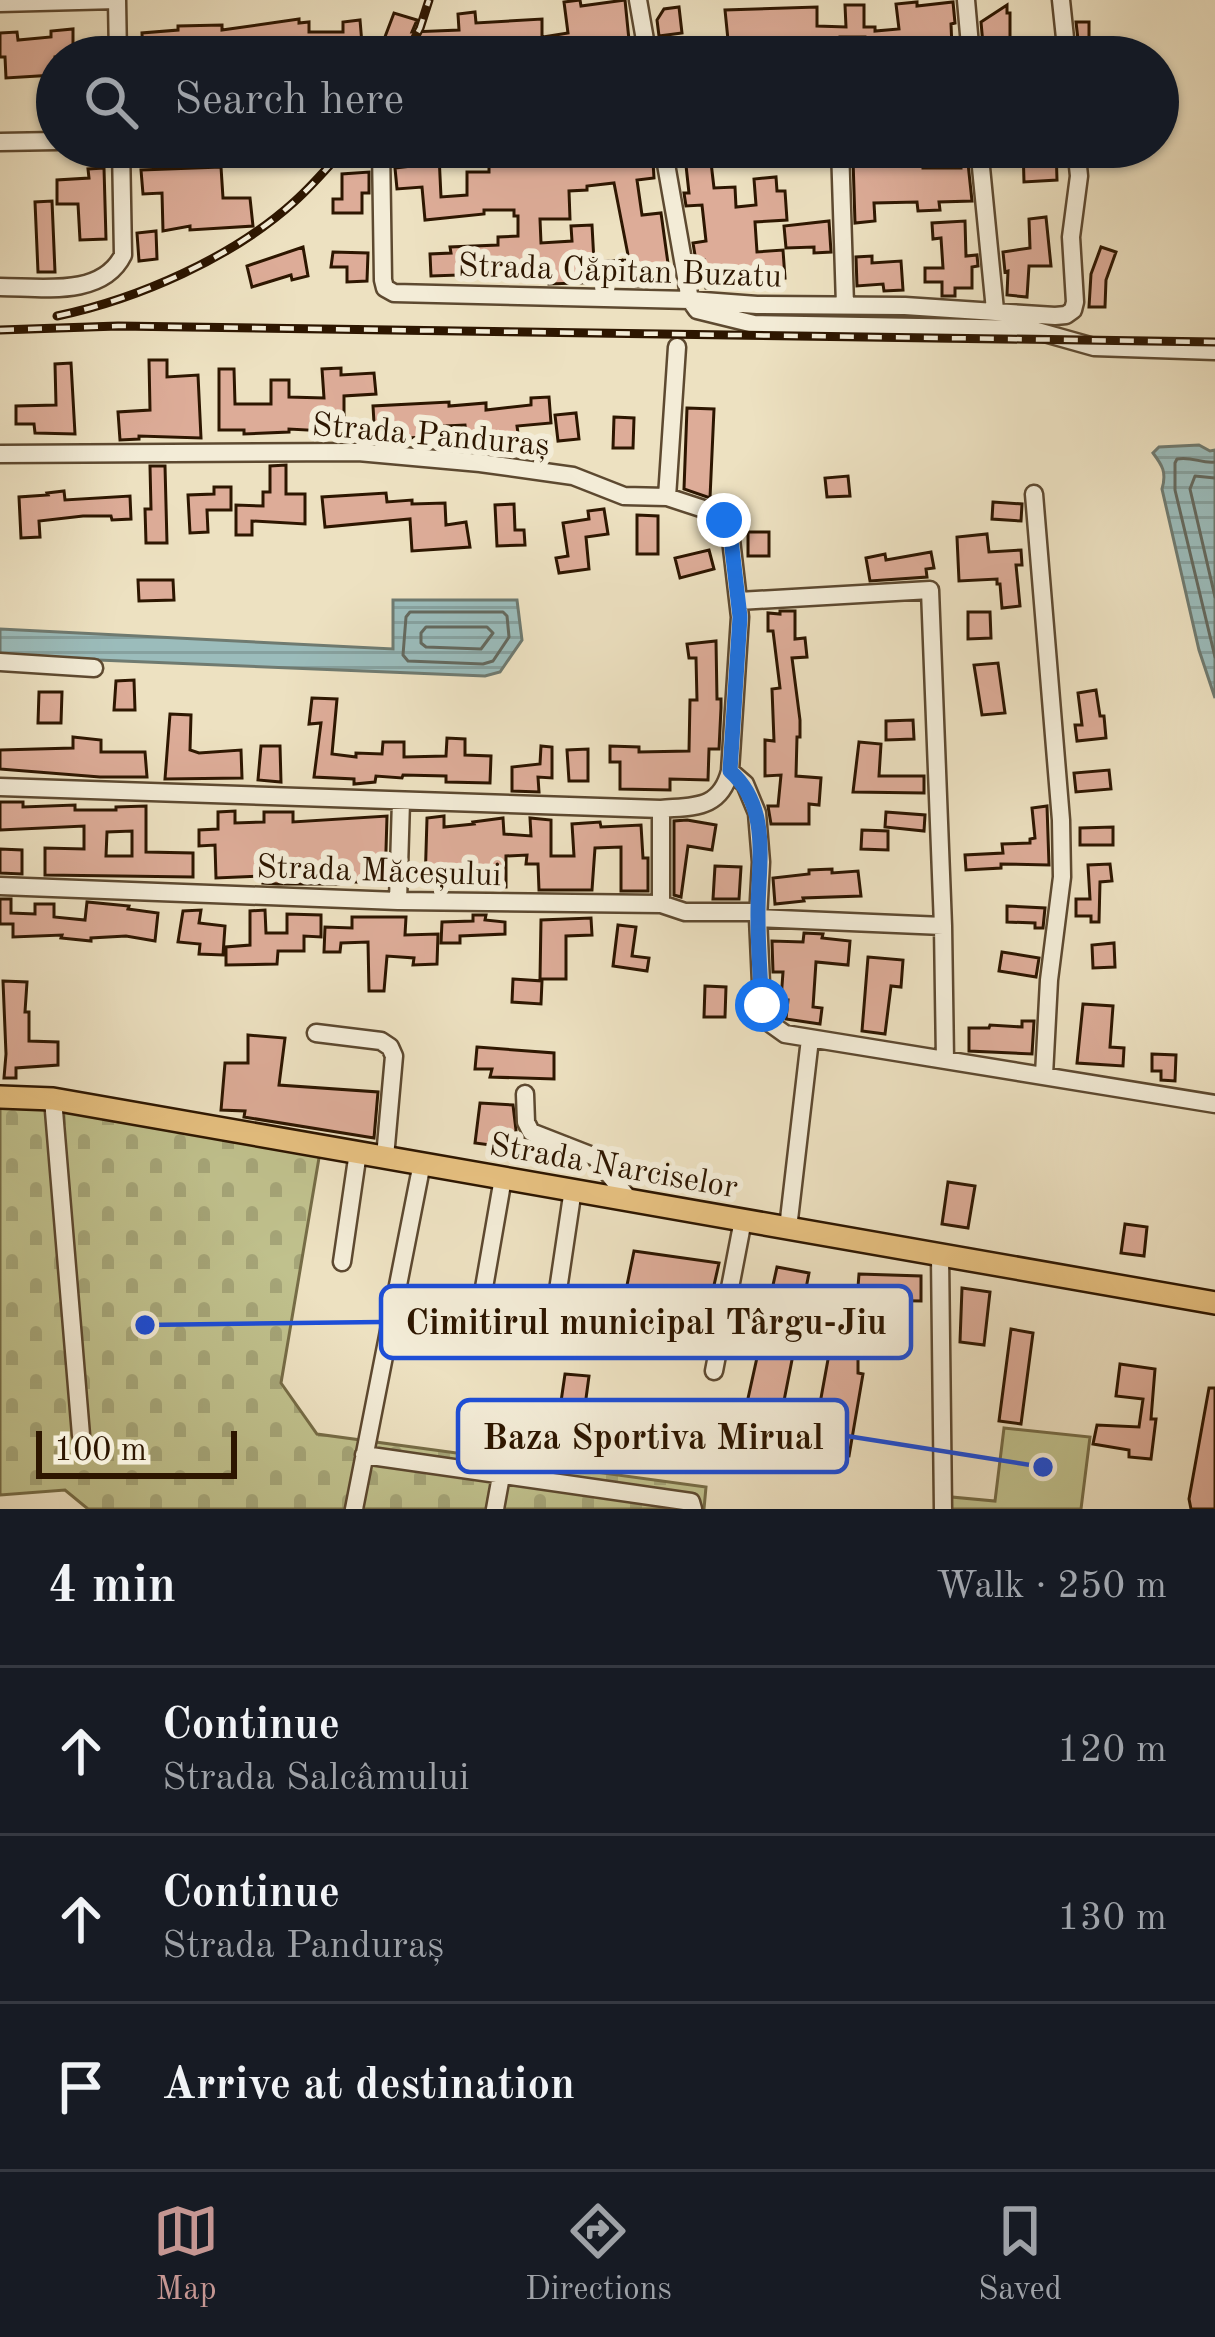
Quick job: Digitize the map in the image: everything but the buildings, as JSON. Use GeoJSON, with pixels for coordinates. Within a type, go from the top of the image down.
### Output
{"type":"FeatureCollection","features":[{"type":"Feature","properties":{"kind":"main road","name":"Strada Narciselor"},"geometry":{"type":"LineString","coordinates":[[0,1097],[53,1099],[1215,1303]]}},
{"type":"Feature","properties":{"kind":"street"},"geometry":{"type":"LineString","coordinates":[[0,3],[117,0],[118,36]]}},
{"type":"Feature","properties":{"kind":"street"},"geometry":{"type":"LineString","coordinates":[[638,0],[644,36]]}},
{"type":"Feature","properties":{"kind":"street"},"geometry":{"type":"LineString","coordinates":[[966,0],[969,36]]}},
{"type":"Feature","properties":{"kind":"street"},"geometry":{"type":"LineString","coordinates":[[1061,0],[1065,36]]}},
{"type":"Feature","properties":{"kind":"street"},"geometry":{"type":"LineString","coordinates":[[0,142],[36,141]]}},
{"type":"Feature","properties":{"kind":"street"},"geometry":{"type":"LineString","coordinates":[[0,287],[80,286],[110,274],[123,255],[121,168]]}},
{"type":"Feature","properties":{"kind":"street","name":"Strada Căpitan Buzatu"},"geometry":{"type":"LineString","coordinates":[[381,168],[383,280],[385,288],[394,293],[995,310],[1055,316],[1073,310],[1071,237],[1078,168]]}},
{"type":"Feature","properties":{"kind":"street"},"geometry":{"type":"LineString","coordinates":[[667,168],[689,300],[698,310],[754,324],[1030,328],[1094,346],[1215,351]]}},
{"type":"Feature","properties":{"kind":"street"},"geometry":{"type":"LineString","coordinates":[[841,168],[845,305]]}},
{"type":"Feature","properties":{"kind":"street"},"geometry":{"type":"LineString","coordinates":[[981,168],[995,310]]}},
{"type":"Feature","properties":{"kind":"street"},"geometry":{"type":"LineString","coordinates":[[667,497],[676,346]]}},
{"type":"Feature","properties":{"kind":"street","name":"Strada Panduraș"},"geometry":{"type":"LineString","coordinates":[[0,454],[358,452],[558,473],[624,496],[667,497],[716,513],[730,531],[739,601],[729,778]]}},
{"type":"Feature","properties":{"kind":"street"},"geometry":{"type":"LineString","coordinates":[[1034,494],[1062,877],[1049,980],[1044,1075]]}},
{"type":"Feature","properties":{"kind":"street"},"geometry":{"type":"LineString","coordinates":[[739,601],[930,590],[945,1060]]}},
{"type":"Feature","properties":{"kind":"street"},"geometry":{"type":"LineString","coordinates":[[0,662],[94,668]]}},
{"type":"Feature","properties":{"kind":"street"},"geometry":{"type":"LineString","coordinates":[[0,787],[661,809],[704,806],[729,778],[745,784],[757,813],[762,1005],[771,1024],[785,1034],[1215,1104]]}},
{"type":"Feature","properties":{"kind":"street"},"geometry":{"type":"LineString","coordinates":[[398,901],[401,801]]}},
{"type":"Feature","properties":{"kind":"street"},"geometry":{"type":"LineString","coordinates":[[661,809],[661,904]]}},
{"type":"Feature","properties":{"kind":"street","name":"Strada Măceșului"},"geometry":{"type":"LineString","coordinates":[[0,886],[398,901],[661,904],[700,914],[943,926]]}},
{"type":"Feature","properties":{"kind":"street"},"geometry":{"type":"LineString","coordinates":[[316,1033],[381,1041],[390,1047],[394,1057],[385,1157]]}},
{"type":"Feature","properties":{"kind":"street"},"geometry":{"type":"LineString","coordinates":[[788,1228],[810,1040]]}},
{"type":"Feature","properties":{"kind":"street"},"geometry":{"type":"LineString","coordinates":[[525,1094],[531,1132],[595,1157],[628,1198]]}},
{"type":"Feature","properties":{"kind":"street"},"geometry":{"type":"LineString","coordinates":[[53,1099],[81,1435]]}},
{"type":"Feature","properties":{"kind":"street"},"geometry":{"type":"LineString","coordinates":[[342,1262],[358,1152]]}},
{"type":"Feature","properties":{"kind":"street"},"geometry":{"type":"LineString","coordinates":[[354,1509],[422,1163]]}},
{"type":"Feature","properties":{"kind":"street"},"geometry":{"type":"LineString","coordinates":[[477,1328],[503,1178]]}},
{"type":"Feature","properties":{"kind":"street"},"geometry":{"type":"LineString","coordinates":[[550,1344],[573,1189]]}},
{"type":"Feature","properties":{"kind":"street"},"geometry":{"type":"LineString","coordinates":[[714,1371],[743,1220]]}},
{"type":"Feature","properties":{"kind":"street"},"geometry":{"type":"LineString","coordinates":[[940,1256],[944,1509]]}},
{"type":"Feature","properties":{"kind":"street"},"geometry":{"type":"LineString","coordinates":[[364,1455],[691,1502],[694,1509]]}},
{"type":"Feature","properties":{"kind":"street"},"geometry":{"type":"LineString","coordinates":[[495,1509],[501,1476]]}},
{"type":"Feature","properties":{"kind":"green space"},"geometry":{"type":"Polygon","coordinates":[[[0,1108],[321,1146],[281,1383],[317,1434],[706,1487],[704,1509],[88,1509],[65,1490],[0,1495],[0,1108]]]}},
{"type":"Feature","properties":{"kind":"green space"},"geometry":{"type":"Polygon","coordinates":[[[1004,1428],[1090,1437],[1081,1509],[951,1509],[951,1497],[995,1501],[1004,1428]]]}},
{"type":"Feature","properties":{"kind":"water"},"geometry":{"type":"Polygon","coordinates":[[[1199,445],[1215,450],[1215,698],[1199,650],[1162,489],[1163,469],[1153,453],[1159,447],[1199,445]]]}},
{"type":"Feature","properties":{"kind":"water"},"geometry":{"type":"Polygon","coordinates":[[[393,600],[517,600],[522,640],[500,672],[485,676],[0,656],[0,629],[393,649],[393,600]]]}},
{"type":"Feature","properties":{"kind":"railway"},"geometry":{"type":"LineString","coordinates":[[416,36],[429,0]]}},
{"type":"Feature","properties":{"kind":"railway"},"geometry":{"type":"LineString","coordinates":[[57,316],[119,299],[213,258],[269,222],[327,168]]}},
{"type":"Feature","properties":{"kind":"railway"},"geometry":{"type":"LineString","coordinates":[[0,330],[118,326],[1215,342]]}},
{"type":"Feature","properties":{"kind":"place","name":"Cimitirul municipal Târgu-Jiu"},"geometry":{"type":"Point","coordinates":[145,1325]}},
{"type":"Feature","properties":{"kind":"place","name":"Baza Sportiva Mirual"},"geometry":{"type":"Point","coordinates":[1043,1467]}},
{"type":"Feature","properties":{"kind":"route"},"geometry":{"type":"LineString","coordinates":[[724,520],[730,531],[740,617],[730,771],[745,784],[757,813],[762,1005]]}}]}
